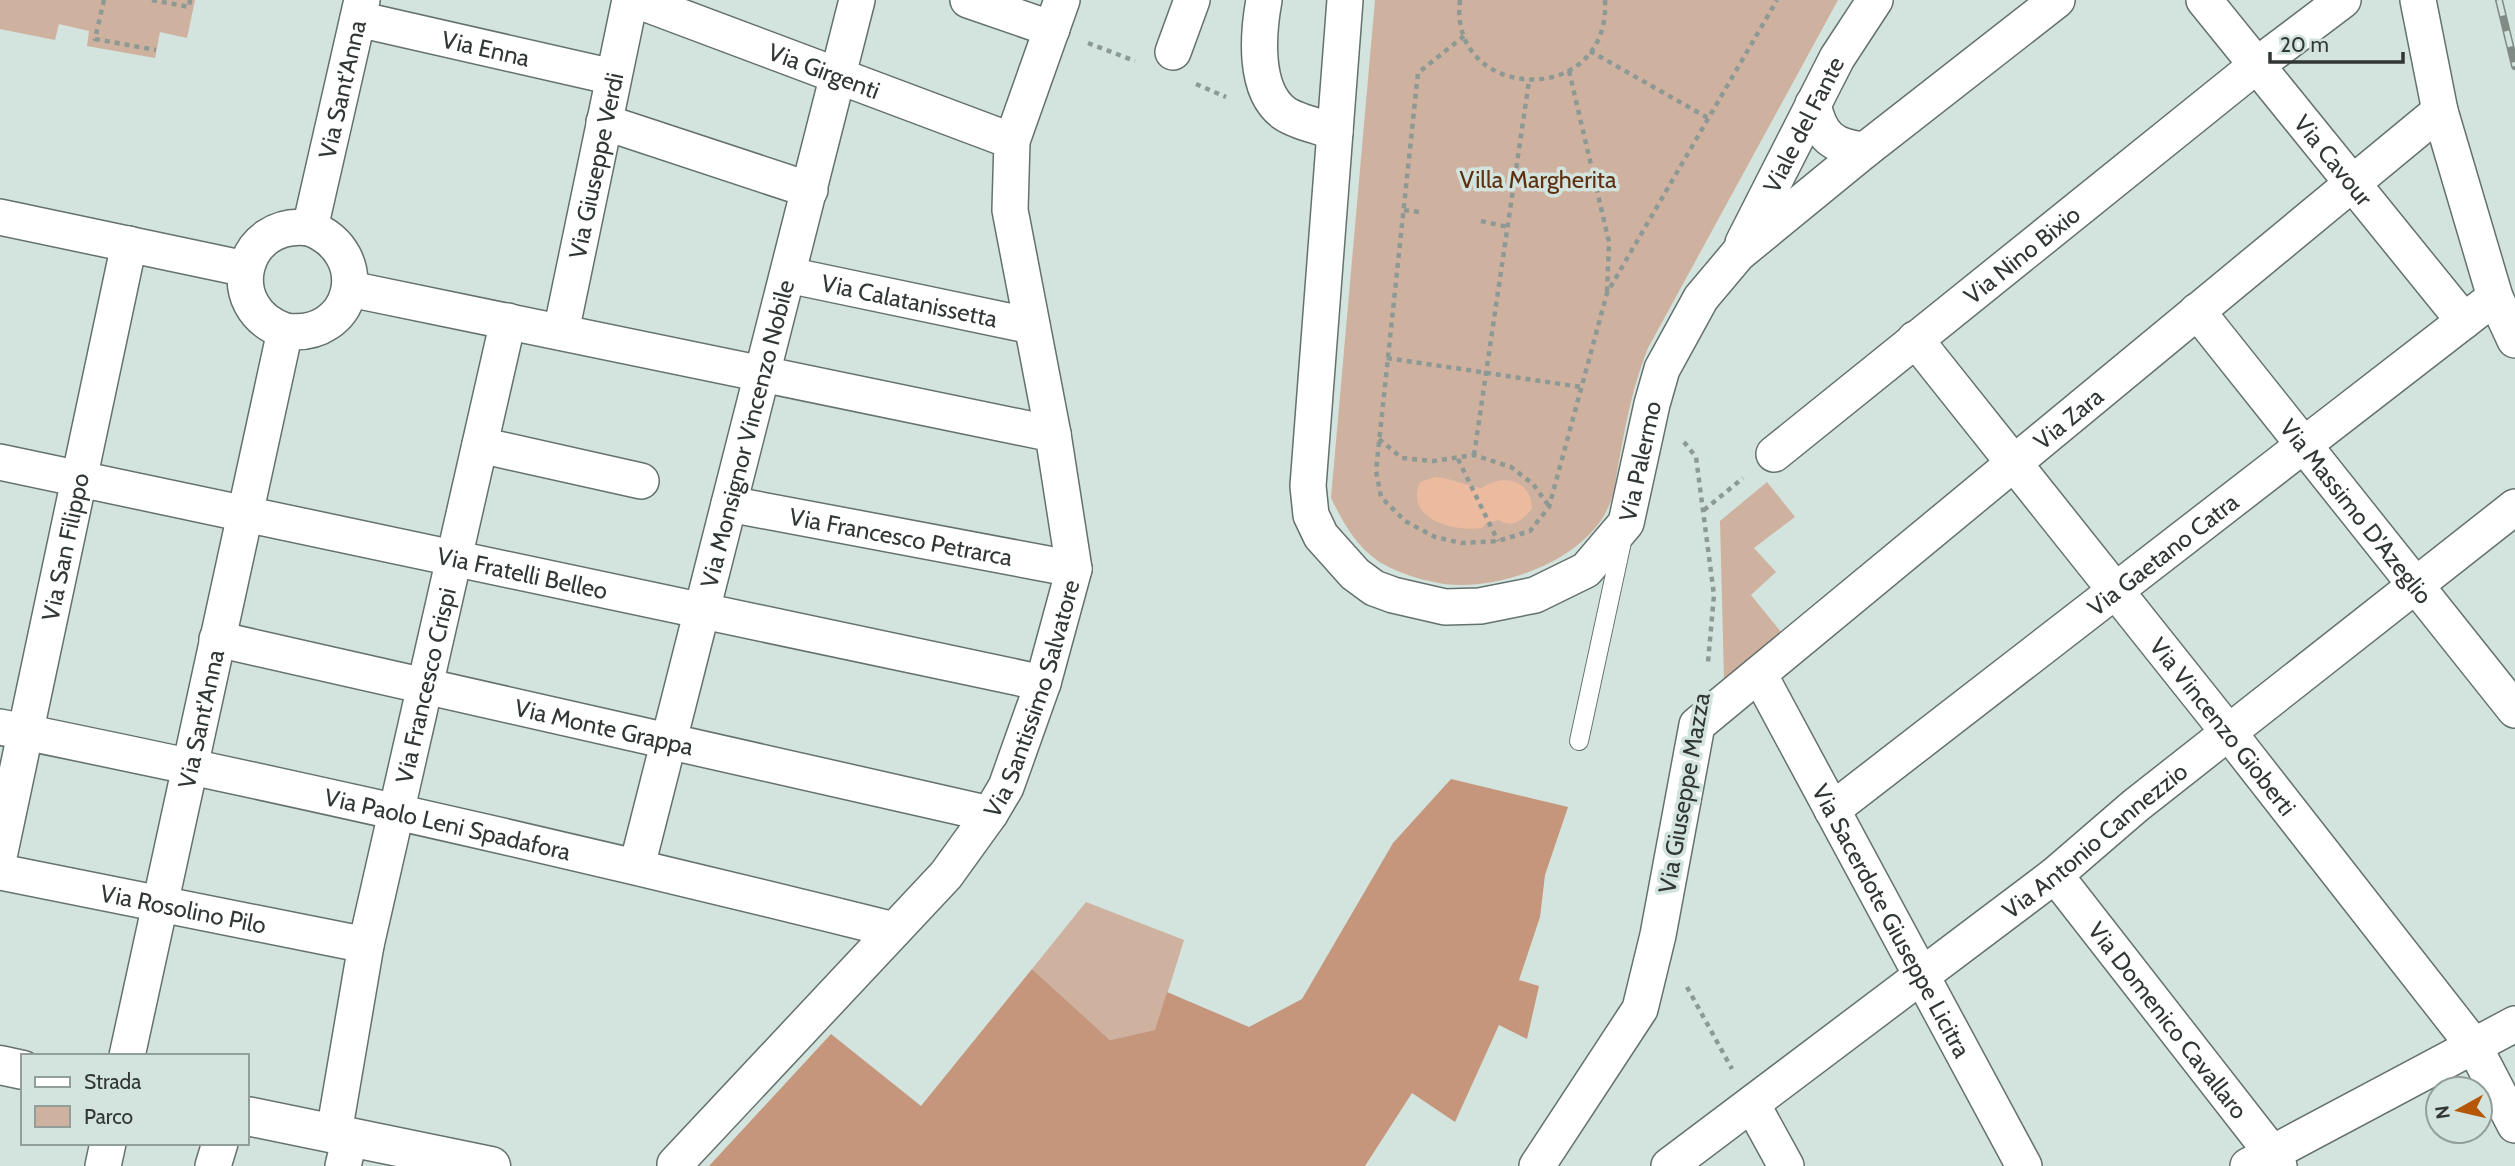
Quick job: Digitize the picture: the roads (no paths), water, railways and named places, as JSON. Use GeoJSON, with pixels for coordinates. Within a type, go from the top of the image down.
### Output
{"type":"FeatureCollection","features":[{"type":"Feature","properties":{"kind":"main road"},"geometry":{"type":"LineString","coordinates":[[0,1065],[21,1070]]}},
{"type":"Feature","properties":{"kind":"main road"},"geometry":{"type":"LineString","coordinates":[[248,1116],[342,1145],[491,1166]]}},
{"type":"Feature","properties":{"kind":"street","name":"Via Giuseppe Verdi"},"geometry":{"type":"LineString","coordinates":[[561,332],[629,0]]}},
{"type":"Feature","properties":{"kind":"street","name":"Via Girgenti"},"geometry":{"type":"LineString","coordinates":[[636,0],[1012,141]]}},
{"type":"Feature","properties":{"kind":"street","name":"Via Monsignor Vincenzo Nobile"},"geometry":{"type":"LineString","coordinates":[[637,866],[858,0]]}},
{"type":"Feature","properties":{"kind":"street"},"geometry":{"type":"LineString","coordinates":[[968,0],[1057,15]]}},
{"type":"Feature","properties":{"kind":"street"},"geometry":{"type":"LineString","coordinates":[[1168,66],[1192,0]]}},
{"type":"Feature","properties":{"kind":"street"},"geometry":{"type":"LineString","coordinates":[[1264,0],[1259,59],[1268,93],[1284,113],[1334,141]]}},
{"type":"Feature","properties":{"kind":"street","name":"Via Palermo"},"geometry":{"type":"LineString","coordinates":[[1345,0],[1308,486],[1311,515],[1321,536],[1337,556],[1374,588],[1445,607],[1480,606],[1535,595],[1586,570],[1626,523],[1662,369],[1701,298],[1738,254],[1864,150],[2057,0]]}},
{"type":"Feature","properties":{"kind":"street","name":"Viale del Fante"},"geometry":{"type":"LineString","coordinates":[[1738,254],[1837,58],[1875,0]]}},
{"type":"Feature","properties":{"kind":"street","name":"Via Cavour"},"geometry":{"type":"LineString","coordinates":[[2204,0],[2464,321]]}},
{"type":"Feature","properties":{"kind":"street","name":"Via Nino Bixio"},"geometry":{"type":"LineString","coordinates":[[1774,453],[2257,65],[2343,0]]}},
{"type":"Feature","properties":{"kind":"street"},"geometry":{"type":"LineString","coordinates":[[2418,0],[2440,111],[2495,297],[2515,340]]}},
{"type":"Feature","properties":{"kind":"street","name":"Via Enna"},"geometry":{"type":"LineString","coordinates":[[360,9],[613,77]]}},
{"type":"Feature","properties":{"kind":"street","name":"Via Sant'Anna"},"geometry":{"type":"LineString","coordinates":[[310,228],[360,9]]}},
{"type":"Feature","properties":{"kind":"street","name":"Via Santissimo Salvatore"},"geometry":{"type":"LineString","coordinates":[[675,1164],[946,875],[1006,787],[1043,683],[1074,569],[1053,434],[1010,210],[1012,141],[1057,15]]}},
{"type":"Feature","properties":{"kind":"street"},"geometry":{"type":"LineString","coordinates":[[1814,104],[1818,123],[1829,139],[1846,148],[1864,150]]}},
{"type":"Feature","properties":{"kind":"street","name":"Via Zara"},"geometry":{"type":"LineString","coordinates":[[1697,725],[2440,111]]}},
{"type":"Feature","properties":{"kind":"street"},"geometry":{"type":"LineString","coordinates":[[604,122],[810,190]]}},
{"type":"Feature","properties":{"kind":"street"},"geometry":{"type":"LineString","coordinates":[[0,217],[246,269]]}},
{"type":"Feature","properties":{"kind":"street"},"geometry":{"type":"LineString","coordinates":[[291,227],[310,228],[330,238],[345,256],[350,289],[343,307],[323,326],[309,331],[285,331],[262,318],[249,302],[246,269],[255,248],[268,236],[291,227]]}},
{"type":"Feature","properties":{"kind":"street","name":"Via San Filippo"},"geometry":{"type":"LineString","coordinates":[[0,852],[13,730],[79,478],[129,244]]}},
{"type":"Feature","properties":{"kind":"street","name":"Via Calatanissetta"},"geometry":{"type":"LineString","coordinates":[[788,275],[1032,326]]}},
{"type":"Feature","properties":{"kind":"street"},"geometry":{"type":"LineString","coordinates":[[350,289],[1053,434]]}},
{"type":"Feature","properties":{"kind":"street","name":"Via Gaetano Catra"},"geometry":{"type":"LineString","coordinates":[[1832,810],[2495,297]]}},
{"type":"Feature","properties":{"kind":"street","name":"Via Massimo D'Azeglio"},"geometry":{"type":"LineString","coordinates":[[2197,311],[2515,710]]}},
{"type":"Feature","properties":{"kind":"street","name":"Via Francesco Crispi"},"geometry":{"type":"LineString","coordinates":[[342,1145],[366,945],[508,321]]}},
{"type":"Feature","properties":{"kind":"street","name":"Via Sant'Anna"},"geometry":{"type":"LineString","coordinates":[[127,1054],[285,331]]}},
{"type":"Feature","properties":{"kind":"street","name":"Via Vincenzo Gioberti"},"geometry":{"type":"LineString","coordinates":[[1915,339],[2474,1046],[2515,1125]]}},
{"type":"Feature","properties":{"kind":"street"},"geometry":{"type":"LineString","coordinates":[[480,445],[641,481]]}},
{"type":"Feature","properties":{"kind":"street","name":"Via Fratelli Belleo"},"geometry":{"type":"LineString","coordinates":[[0,462],[1043,683]]}},
{"type":"Feature","properties":{"kind":"street","name":"Via Francesco Petrarca"},"geometry":{"type":"LineString","coordinates":[[729,504],[1074,569]]}},
{"type":"Feature","properties":{"kind":"street","name":"Via Antonio Cannezzio"},"geometry":{"type":"LineString","coordinates":[[1669,1166],[2054,875],[2135,806],[2515,507]]}},
{"type":"Feature","properties":{"kind":"street","name":"Via Monte Grappa"},"geometry":{"type":"LineString","coordinates":[[218,639],[990,814]]}},
{"type":"Feature","properties":{"kind":"street","name":"Via Sacerdote Giuseppe Licitra"},"geometry":{"type":"LineString","coordinates":[[1759,674],[2024,1166]]}},
{"type":"Feature","properties":{"kind":"street","name":"Via Giuseppe Mazza"},"geometry":{"type":"LineString","coordinates":[[1537,1166],[1640,1009],[1658,935],[1697,725]]}},
{"type":"Feature","properties":{"kind":"street","name":"Via Paolo Leni Spadafora"},"geometry":{"type":"LineString","coordinates":[[13,730],[190,765],[637,866],[894,930]]}},
{"type":"Feature","properties":{"kind":"street","name":"Via Rosolino Pilo"},"geometry":{"type":"LineString","coordinates":[[0,872],[366,945]]}},
{"type":"Feature","properties":{"kind":"street","name":"Via Domenico Cavallaro"},"geometry":{"type":"LineString","coordinates":[[2054,875],[2267,1162]]}},
{"type":"Feature","properties":{"kind":"street"},"geometry":{"type":"LineString","coordinates":[[2267,1162],[2515,1024]]}},
{"type":"Feature","properties":{"kind":"street"},"geometry":{"type":"LineString","coordinates":[[1752,1104],[1786,1166]]}},
{"type":"Feature","properties":{"kind":"street"},"geometry":{"type":"LineString","coordinates":[[103,1166],[108,1145]]}},
{"type":"Feature","properties":{"kind":"street"},"geometry":{"type":"LineString","coordinates":[[213,1166],[219,1145]]}},
{"type":"Feature","properties":{"kind":"lane"},"geometry":{"type":"LineString","coordinates":[[1579,741],[1626,523]]}},
{"type":"Feature","properties":{"kind":"railway"},"geometry":{"type":"LineString","coordinates":[[2499,0],[2515,66]]}},
{"type":"Feature","properties":{"kind":"park label","name":"Villa Margherita"},"geometry":{"type":"Point","coordinates":[1538,179]}}]}
